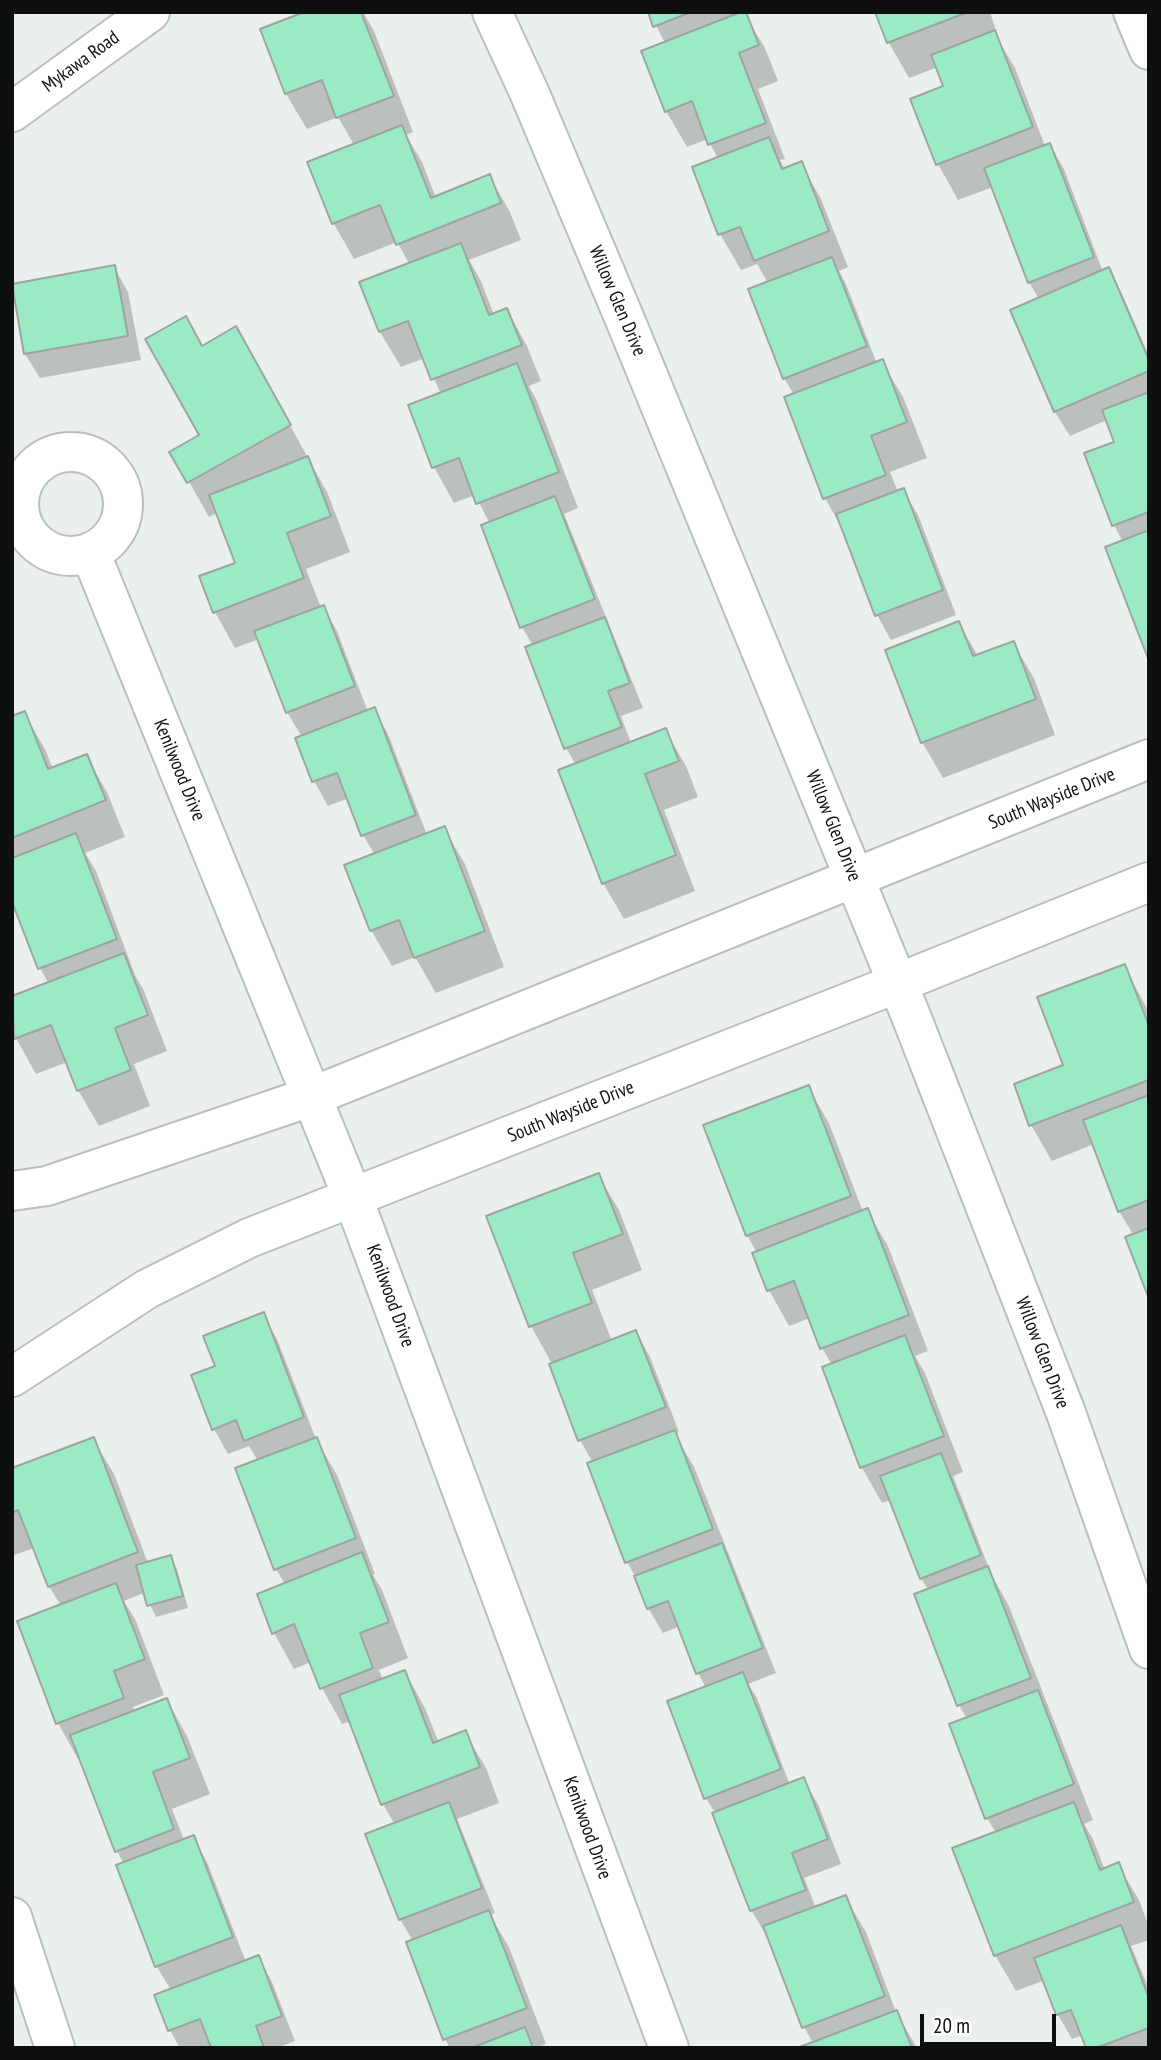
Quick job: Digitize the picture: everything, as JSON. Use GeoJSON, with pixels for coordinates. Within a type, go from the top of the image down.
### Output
{"type":"FeatureCollection","features":[{"type":"Feature","properties":{"kind":"street","name":"Mykawa Road"},"geometry":{"type":"LineString","coordinates":[[12,112],[150,12]]}},
{"type":"Feature","properties":{"kind":"street","name":"Willow Glen Drive"},"geometry":{"type":"LineString","coordinates":[[492,12],[572,194],[898,983],[1066,1413],[1149,1649]]}},
{"type":"Feature","properties":{"kind":"street"},"geometry":{"type":"LineString","coordinates":[[1133,12],[1149,50]]}},
{"type":"Feature","properties":{"kind":"street","name":"Kenilwood Drive"},"geometry":{"type":"LineString","coordinates":[[90,552],[353,1198],[669,2048]]}},
{"type":"Feature","properties":{"kind":"street","name":"South Wayside Drive"},"geometry":{"type":"LineString","coordinates":[[12,1191],[47,1186],[313,1096],[1149,759]]}},
{"type":"Feature","properties":{"kind":"street","name":"South Wayside Drive"},"geometry":{"type":"LineString","coordinates":[[12,1377],[147,1289],[249,1238],[1149,882]]}},
{"type":"Feature","properties":{"kind":"street"},"geometry":{"type":"LineString","coordinates":[[12,1917],[55,2048]]}},
{"type":"Feature","properties":{"kind":"building"},"geometry":{"type":"Polygon","coordinates":[[[304,12],[361,12],[394,96],[336,118],[322,80],[285,94],[260,29],[304,12]]]}},
{"type":"Feature","properties":{"kind":"building"},"geometry":{"type":"Polygon","coordinates":[[[648,12],[691,12],[653,27],[648,12]]]}},
{"type":"Feature","properties":{"kind":"building"},"geometry":{"type":"Polygon","coordinates":[[[746,12],[759,45],[739,53],[766,123],[708,145],[692,101],[665,112],[641,51],[746,12]]]}},
{"type":"Feature","properties":{"kind":"building"},"geometry":{"type":"Polygon","coordinates":[[[875,12],[968,12],[887,43],[875,12]]]}},
{"type":"Feature","properties":{"kind":"building"},"geometry":{"type":"Polygon","coordinates":[[[995,30],[1033,127],[936,165],[910,99],[943,86],[931,55],[995,30]]]}},
{"type":"Feature","properties":{"kind":"building"},"geometry":{"type":"Polygon","coordinates":[[[402,125],[431,198],[490,174],[501,203],[396,245],[380,205],[332,224],[307,162],[402,125]]]}},
{"type":"Feature","properties":{"kind":"building"},"geometry":{"type":"Polygon","coordinates":[[[769,137],[782,169],[802,161],[829,231],[754,261],[740,227],[718,235],[692,167],[769,137]]]}},
{"type":"Feature","properties":{"kind":"building"},"geometry":{"type":"Polygon","coordinates":[[[1050,143],[1094,257],[1028,283],[984,168],[1050,143]]]}},
{"type":"Feature","properties":{"kind":"building"},"geometry":{"type":"Polygon","coordinates":[[[461,243],[489,315],[507,308],[522,345],[431,380],[408,321],[379,332],[359,282],[461,243]]]}},
{"type":"Feature","properties":{"kind":"building"},"geometry":{"type":"Polygon","coordinates":[[[832,257],[867,346],[783,379],[748,289],[832,257]]]}},
{"type":"Feature","properties":{"kind":"building"},"geometry":{"type":"Polygon","coordinates":[[[115,265],[128,336],[24,354],[12,284],[115,265]]]}},
{"type":"Feature","properties":{"kind":"building"},"geometry":{"type":"Polygon","coordinates":[[[1109,267],[1149,360],[1149,371],[1054,412],[1010,310],[1109,267]]]}},
{"type":"Feature","properties":{"kind":"building"},"geometry":{"type":"Polygon","coordinates":[[[186,316],[202,346],[236,326],[291,425],[187,483],[169,452],[199,435],[145,339],[186,316]]]}},
{"type":"Feature","properties":{"kind":"building"},"geometry":{"type":"Polygon","coordinates":[[[883,359],[907,422],[871,436],[886,475],[823,499],[784,397],[883,359]]]}},
{"type":"Feature","properties":{"kind":"building"},"geometry":{"type":"Polygon","coordinates":[[[517,363],[559,472],[476,504],[459,458],[432,468],[408,405],[517,363]]]}},
{"type":"Feature","properties":{"kind":"building"},"geometry":{"type":"Polygon","coordinates":[[[1149,392],[1149,512],[1112,526],[1084,453],[1114,442],[1102,410],[1149,392]]]}},
{"type":"Feature","properties":{"kind":"building"},"geometry":{"type":"Polygon","coordinates":[[[308,456],[331,516],[287,533],[304,578],[213,613],[199,576],[235,563],[209,495],[308,456]]]}},
{"type":"Feature","properties":{"kind":"building"},"geometry":{"type":"Polygon","coordinates":[[[904,488],[943,590],[875,616],[836,514],[904,488]]]}},
{"type":"Feature","properties":{"kind":"building"},"geometry":{"type":"Polygon","coordinates":[[[555,496],[595,599],[520,628],[481,525],[555,496]]]}},
{"type":"Feature","properties":{"kind":"building"},"geometry":{"type":"Polygon","coordinates":[[[1149,530],[1149,661],[1105,547],[1149,530]]]}},
{"type":"Feature","properties":{"kind":"building"},"geometry":{"type":"Polygon","coordinates":[[[324,605],[355,686],[286,713],[254,631],[324,605]]]}},
{"type":"Feature","properties":{"kind":"building"},"geometry":{"type":"Polygon","coordinates":[[[605,617],[630,683],[608,691],[622,727],[564,749],[525,647],[605,617]]]}},
{"type":"Feature","properties":{"kind":"building"},"geometry":{"type":"Polygon","coordinates":[[[959,621],[973,656],[1014,641],[1036,699],[921,743],[885,650],[959,621]]]}},
{"type":"Feature","properties":{"kind":"building"},"geometry":{"type":"Polygon","coordinates":[[[375,707],[416,815],[361,836],[337,773],[312,782],[295,738],[375,707]]]}},
{"type":"Feature","properties":{"kind":"building"},"geometry":{"type":"Polygon","coordinates":[[[25,711],[48,769],[87,754],[106,800],[12,838],[12,716],[25,711]]]}},
{"type":"Feature","properties":{"kind":"building"},"geometry":{"type":"Polygon","coordinates":[[[666,728],[679,761],[645,774],[676,855],[602,884],[558,770],[666,728]]]}},
{"type":"Feature","properties":{"kind":"building"},"geometry":{"type":"Polygon","coordinates":[[[445,826],[485,931],[414,958],[399,920],[370,931],[344,865],[445,826]]]}},
{"type":"Feature","properties":{"kind":"building"},"geometry":{"type":"Polygon","coordinates":[[[76,833],[117,939],[38,969],[12,902],[12,858],[76,833]]]}},
{"type":"Feature","properties":{"kind":"building"},"geometry":{"type":"Polygon","coordinates":[[[124,953],[148,1015],[115,1028],[131,1070],[77,1091],[51,1025],[14,1039],[12,996],[124,953]]]}},
{"type":"Feature","properties":{"kind":"building"},"geometry":{"type":"Polygon","coordinates":[[[1125,964],[1149,1026],[1149,1080],[1029,1126],[1014,1084],[1063,1065],[1037,997],[1125,964]]]}},
{"type":"Feature","properties":{"kind":"building"},"geometry":{"type":"Polygon","coordinates":[[[809,1085],[851,1196],[746,1236],[703,1125],[809,1085]]]}},
{"type":"Feature","properties":{"kind":"building"},"geometry":{"type":"Polygon","coordinates":[[[1149,1095],[1149,1200],[1118,1212],[1083,1120],[1149,1095]]]}},
{"type":"Feature","properties":{"kind":"building"},"geometry":{"type":"Polygon","coordinates":[[[599,1173],[623,1234],[573,1253],[592,1303],[529,1327],[486,1216],[599,1173]]]}},
{"type":"Feature","properties":{"kind":"building"},"geometry":{"type":"Polygon","coordinates":[[[868,1208],[909,1315],[820,1349],[794,1281],[767,1291],[752,1253],[868,1208]]]}},
{"type":"Feature","properties":{"kind":"building"},"geometry":{"type":"Polygon","coordinates":[[[1149,1228],[1149,1299],[1125,1237],[1149,1228]]]}},
{"type":"Feature","properties":{"kind":"building"},"geometry":{"type":"Polygon","coordinates":[[[264,1312],[304,1417],[244,1441],[236,1420],[212,1430],[191,1375],[215,1366],[203,1336],[264,1312]]]}},
{"type":"Feature","properties":{"kind":"building"},"geometry":{"type":"Polygon","coordinates":[[[636,1330],[666,1407],[578,1441],[549,1364],[636,1330]]]}},
{"type":"Feature","properties":{"kind":"building"},"geometry":{"type":"Polygon","coordinates":[[[905,1335],[944,1436],[860,1468],[822,1367],[905,1335]]]}},
{"type":"Feature","properties":{"kind":"building"},"geometry":{"type":"Polygon","coordinates":[[[675,1430],[713,1529],[625,1563],[587,1463],[675,1430]]]}},
{"type":"Feature","properties":{"kind":"building"},"geometry":{"type":"Polygon","coordinates":[[[94,1437],[138,1552],[48,1587],[18,1510],[12,1513],[12,1468],[94,1437]]]}},
{"type":"Feature","properties":{"kind":"building"},"geometry":{"type":"Polygon","coordinates":[[[317,1437],[356,1538],[274,1570],[235,1468],[317,1437]]]}},
{"type":"Feature","properties":{"kind":"building"},"geometry":{"type":"Polygon","coordinates":[[[941,1453],[981,1555],[920,1579],[880,1476],[941,1453]]]}},
{"type":"Feature","properties":{"kind":"building"},"geometry":{"type":"Polygon","coordinates":[[[722,1543],[763,1648],[696,1674],[668,1601],[647,1609],[634,1576],[722,1543]]]}},
{"type":"Feature","properties":{"kind":"building"},"geometry":{"type":"Polygon","coordinates":[[[362,1552],[389,1622],[360,1633],[373,1668],[320,1689],[294,1624],[272,1634],[257,1594],[362,1552]]]}},
{"type":"Feature","properties":{"kind":"building"},"geometry":{"type":"Polygon","coordinates":[[[171,1555],[183,1596],[147,1606],[136,1565],[171,1555]]]}},
{"type":"Feature","properties":{"kind":"building"},"geometry":{"type":"Polygon","coordinates":[[[988,1566],[1031,1678],[957,1706],[914,1594],[988,1566]]]}},
{"type":"Feature","properties":{"kind":"building"},"geometry":{"type":"Polygon","coordinates":[[[116,1583],[145,1659],[114,1671],[124,1698],[56,1724],[17,1621],[116,1583]]]}},
{"type":"Feature","properties":{"kind":"building"},"geometry":{"type":"Polygon","coordinates":[[[405,1670],[433,1743],[466,1730],[480,1767],[381,1805],[339,1695],[405,1670]]]}},
{"type":"Feature","properties":{"kind":"building"},"geometry":{"type":"Polygon","coordinates":[[[743,1672],[781,1769],[704,1799],[667,1701],[743,1672]]]}},
{"type":"Feature","properties":{"kind":"building"},"geometry":{"type":"Polygon","coordinates":[[[1038,1690],[1074,1784],[985,1819],[949,1724],[1038,1690]]]}},
{"type":"Feature","properties":{"kind":"building"},"geometry":{"type":"Polygon","coordinates":[[[167,1698],[190,1758],[153,1772],[174,1829],[115,1852],[70,1735],[167,1698]]]}},
{"type":"Feature","properties":{"kind":"building"},"geometry":{"type":"Polygon","coordinates":[[[804,1777],[828,1839],[792,1853],[806,1890],[750,1911],[712,1813],[804,1777]]]}},
{"type":"Feature","properties":{"kind":"building"},"geometry":{"type":"Polygon","coordinates":[[[449,1802],[482,1888],[399,1920],[365,1834],[449,1802]]]}},
{"type":"Feature","properties":{"kind":"building"},"geometry":{"type":"Polygon","coordinates":[[[1074,1802],[1100,1870],[1119,1862],[1134,1902],[994,1956],[952,1848],[1074,1802]]]}},
{"type":"Feature","properties":{"kind":"building"},"geometry":{"type":"Polygon","coordinates":[[[194,1835],[233,1937],[155,1967],[116,1865],[194,1835]]]}},
{"type":"Feature","properties":{"kind":"building"},"geometry":{"type":"Polygon","coordinates":[[[846,1895],[885,1996],[802,2028],[763,1926],[846,1895]]]}},
{"type":"Feature","properties":{"kind":"building"},"geometry":{"type":"Polygon","coordinates":[[[489,1910],[527,2008],[443,2040],[406,1942],[489,1910]]]}},
{"type":"Feature","properties":{"kind":"building"},"geometry":{"type":"Polygon","coordinates":[[[1121,1925],[1149,1998],[1149,2028],[1096,2048],[1086,2048],[1071,2010],[1056,2015],[1034,1958],[1121,1925]]]}},
{"type":"Feature","properties":{"kind":"building"},"geometry":{"type":"Polygon","coordinates":[[[259,1955],[282,2016],[256,2026],[264,2048],[211,2048],[200,2019],[168,2031],[154,1995],[259,1955]]]}},
{"type":"Feature","properties":{"kind":"building"},"geometry":{"type":"Polygon","coordinates":[[[897,2010],[912,2048],[797,2048],[897,2010]]]}},
{"type":"Feature","properties":{"kind":"building"},"geometry":{"type":"Polygon","coordinates":[[[525,2027],[533,2048],[471,2048],[525,2027]]]}}]}
